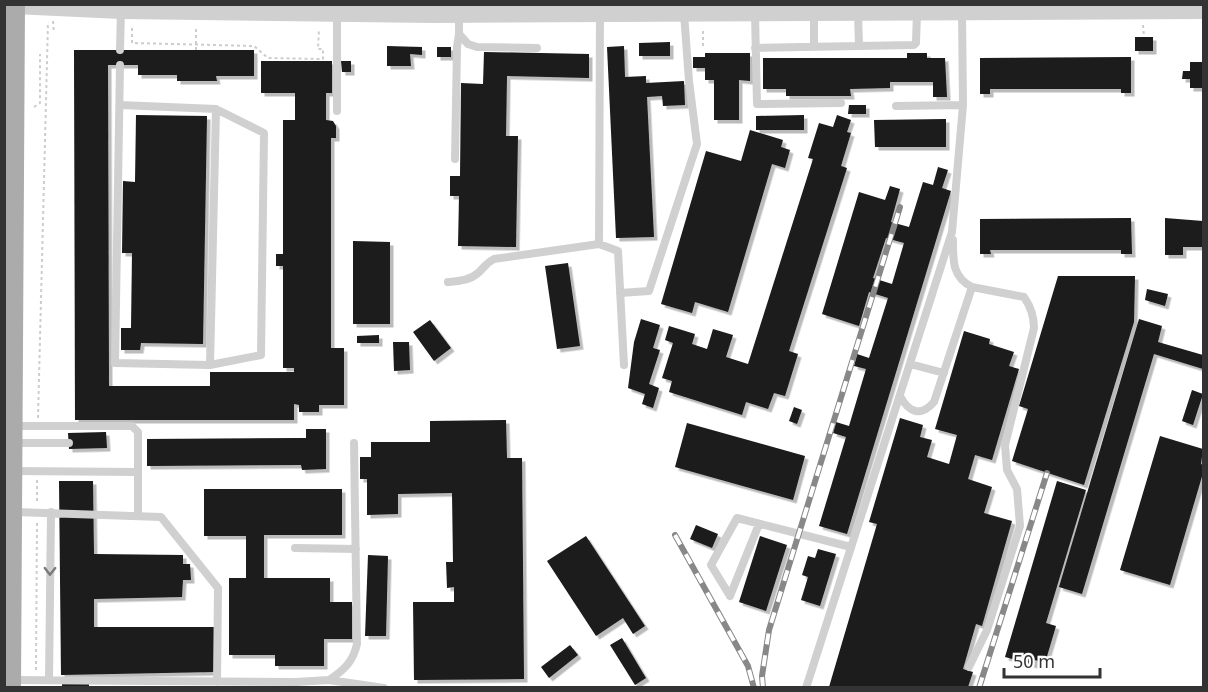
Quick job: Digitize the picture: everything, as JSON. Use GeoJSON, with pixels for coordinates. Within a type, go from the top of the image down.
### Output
{"type":"FeatureCollection","features":[{"type":"Feature","properties":{"kind":"main road"},"geometry":{"type":"LineString","coordinates":[[10,684],[14,5]]}},
{"type":"Feature","properties":{"kind":"street"},"geometry":{"type":"LineString","coordinates":[[14,5],[121,10],[340,9],[684,13],[962,12],[991,8],[1203,10]]}},
{"type":"Feature","properties":{"kind":"lane"},"geometry":{"type":"LineString","coordinates":[[337,111],[340,9]]}},
{"type":"Feature","properties":{"kind":"lane"},"geometry":{"type":"LineString","coordinates":[[120,50],[121,10]]}},
{"type":"Feature","properties":{"kind":"lane"},"geometry":{"type":"LineString","coordinates":[[455,159],[457,47],[466,10]]}},
{"type":"Feature","properties":{"kind":"lane"},"geometry":{"type":"LineString","coordinates":[[599,244],[600,12]]}},
{"type":"Feature","properties":{"kind":"lane"},"geometry":{"type":"LineString","coordinates":[[755,48],[915,45],[916,12]]}},
{"type":"Feature","properties":{"kind":"lane"},"geometry":{"type":"LineString","coordinates":[[962,12],[963,105],[952,232],[955,270],[965,284],[972,287],[1024,297],[1034,317],[1035,328],[1005,445],[1007,470],[1017,489],[1020,526],[987,630],[969,668]]}},
{"type":"Feature","properties":{"kind":"lane"},"geometry":{"type":"LineString","coordinates":[[620,293],[649,291],[697,144],[684,13]]}},
{"type":"Feature","properties":{"kind":"lane"},"geometry":{"type":"LineString","coordinates":[[755,13],[757,104],[841,103]]}},
{"type":"Feature","properties":{"kind":"lane"},"geometry":{"type":"LineString","coordinates":[[814,13],[814,47]]}},
{"type":"Feature","properties":{"kind":"lane"},"geometry":{"type":"LineString","coordinates":[[858,13],[859,46]]}},
{"type":"Feature","properties":{"kind":"lane"},"geometry":{"type":"LineString","coordinates":[[459,34],[468,44],[477,47],[537,48]]}},
{"type":"Feature","properties":{"kind":"lane"},"geometry":{"type":"LineString","coordinates":[[120,65],[115,363],[210,365],[261,355],[264,133],[216,109],[120,105]]}},
{"type":"Feature","properties":{"kind":"lane"},"geometry":{"type":"LineString","coordinates":[[896,106],[963,105]]}},
{"type":"Feature","properties":{"kind":"lane"},"geometry":{"type":"LineString","coordinates":[[210,365],[216,109]]}},
{"type":"Feature","properties":{"kind":"lane"},"geometry":{"type":"LineString","coordinates":[[806,687],[952,232]]}},
{"type":"Feature","properties":{"kind":"lane"},"geometry":{"type":"LineString","coordinates":[[448,282],[471,278],[494,259],[599,244],[618,252],[624,365]]}},
{"type":"Feature","properties":{"kind":"lane"},"geometry":{"type":"LineString","coordinates":[[900,396],[905,406],[916,411],[927,410],[934,402],[972,287]]}},
{"type":"Feature","properties":{"kind":"lane"},"geometry":{"type":"LineString","coordinates":[[910,364],[944,373]]}},
{"type":"Feature","properties":{"kind":"lane"},"geometry":{"type":"LineString","coordinates":[[11,435],[37,426],[135,427],[138,432],[138,516]]}},
{"type":"Feature","properties":{"kind":"lane"},"geometry":{"type":"LineString","coordinates":[[11,435],[69,443]]}},
{"type":"Feature","properties":{"kind":"lane"},"geometry":{"type":"LineString","coordinates":[[329,680],[349,665],[354,657],[357,644],[354,443]]}},
{"type":"Feature","properties":{"kind":"lane"},"geometry":{"type":"LineString","coordinates":[[11,471],[138,472]]}},
{"type":"Feature","properties":{"kind":"lane"},"geometry":{"type":"LineString","coordinates":[[11,512],[161,517],[217,586],[217,682]]}},
{"type":"Feature","properties":{"kind":"lane"},"geometry":{"type":"LineString","coordinates":[[49,680],[51,512]]}},
{"type":"Feature","properties":{"kind":"lane"},"geometry":{"type":"LineString","coordinates":[[759,524],[730,596],[711,565],[736,518],[851,547]]}},
{"type":"Feature","properties":{"kind":"lane"},"geometry":{"type":"LineString","coordinates":[[295,548],[356,549]]}},
{"type":"Feature","properties":{"kind":"lane"},"geometry":{"type":"LineString","coordinates":[[10,684],[49,680],[296,685],[329,680],[384,687]]}},
{"type":"Feature","properties":{"kind":"path"},"geometry":{"type":"LineString","coordinates":[[1143,25],[1144,37]]}},
{"type":"Feature","properties":{"kind":"path"},"geometry":{"type":"LineString","coordinates":[[196,27],[196,50]]}},
{"type":"Feature","properties":{"kind":"path"},"geometry":{"type":"LineString","coordinates":[[703,27],[703,46]]}},
{"type":"Feature","properties":{"kind":"path"},"geometry":{"type":"LineString","coordinates":[[132,28],[132,43],[254,46],[268,58],[323,59],[323,49],[318,49],[319,29]]}},
{"type":"Feature","properties":{"kind":"path"},"geometry":{"type":"LineString","coordinates":[[37,426],[48,29]]}},
{"type":"Feature","properties":{"kind":"path"},"geometry":{"type":"LineString","coordinates":[[34,107],[40,103],[40,54]]}},
{"type":"Feature","properties":{"kind":"path"},"geometry":{"type":"LineString","coordinates":[[36,680],[37,471]]}},
{"type":"Feature","properties":{"kind":"building"},"geometry":{"type":"Polygon","coordinates":[[[1135,37],[1153,37],[1153,51],[1135,51],[1135,37]]]}},
{"type":"Feature","properties":{"kind":"building"},"geometry":{"type":"Polygon","coordinates":[[[670,42],[670,56],[639,56],[639,43],[670,42]]]}},
{"type":"Feature","properties":{"kind":"building"},"geometry":{"type":"Polygon","coordinates":[[[387,46],[422,47],[422,55],[410,54],[411,66],[387,66],[387,46]]]}},
{"type":"Feature","properties":{"kind":"building"},"geometry":{"type":"Polygon","coordinates":[[[624,46],[625,77],[646,76],[646,83],[684,81],[685,105],[663,106],[662,96],[647,97],[654,237],[616,238],[607,47],[624,46]]]}},
{"type":"Feature","properties":{"kind":"building"},"geometry":{"type":"Polygon","coordinates":[[[437,47],[451,47],[451,57],[437,57],[437,47]]]}},
{"type":"Feature","properties":{"kind":"building"},"geometry":{"type":"Polygon","coordinates":[[[74,50],[254,50],[254,76],[216,76],[217,81],[177,81],[177,75],[138,75],[138,65],[108,65],[109,386],[210,386],[210,372],[294,372],[294,368],[283,368],[283,266],[276,266],[276,254],[283,254],[283,120],[295,120],[295,93],[261,93],[261,61],[332,61],[332,93],[326,93],[326,120],[333,121],[336,126],[336,138],[331,138],[331,348],[344,348],[344,405],[319,405],[319,412],[299,412],[299,405],[294,404],[294,420],[75,420],[74,50]]]}},
{"type":"Feature","properties":{"kind":"building"},"geometry":{"type":"Polygon","coordinates":[[[484,52],[589,54],[589,78],[507,76],[506,136],[518,136],[516,247],[458,246],[459,196],[450,196],[450,176],[460,176],[461,83],[483,84],[484,52]]]}},
{"type":"Feature","properties":{"kind":"building"},"geometry":{"type":"Polygon","coordinates":[[[705,53],[750,53],[750,81],[739,80],[739,120],[714,120],[714,80],[705,80],[705,68],[693,68],[693,57],[705,57],[705,53]]]}},
{"type":"Feature","properties":{"kind":"building"},"geometry":{"type":"Polygon","coordinates":[[[907,53],[927,53],[927,58],[945,58],[947,97],[933,97],[933,82],[890,82],[890,88],[850,89],[851,96],[786,96],[786,89],[763,89],[763,58],[907,58],[907,53]]]}},
{"type":"Feature","properties":{"kind":"building"},"geometry":{"type":"Polygon","coordinates":[[[1131,57],[1131,93],[1121,93],[1121,89],[990,89],[990,94],[980,94],[980,58],[1131,57]]]}},
{"type":"Feature","properties":{"kind":"building"},"geometry":{"type":"Polygon","coordinates":[[[341,61],[351,61],[351,72],[342,72],[341,61]]]}},
{"type":"Feature","properties":{"kind":"building"},"geometry":{"type":"Polygon","coordinates":[[[1190,62],[1203,62],[1203,88],[1190,88],[1190,79],[1182,79],[1183,71],[1190,71],[1190,62]]]}},
{"type":"Feature","properties":{"kind":"building"},"geometry":{"type":"Polygon","coordinates":[[[849,105],[866,105],[866,114],[848,114],[849,105]]]}},
{"type":"Feature","properties":{"kind":"building"},"geometry":{"type":"Polygon","coordinates":[[[136,115],[207,116],[203,344],[141,343],[140,350],[121,350],[121,328],[131,328],[132,253],[122,253],[123,181],[135,182],[136,115]]]}},
{"type":"Feature","properties":{"kind":"building"},"geometry":{"type":"Polygon","coordinates":[[[804,115],[804,130],[756,130],[756,116],[804,115]]]}},
{"type":"Feature","properties":{"kind":"building"},"geometry":{"type":"Polygon","coordinates":[[[837,115],[851,120],[847,132],[851,133],[841,166],[847,168],[789,351],[798,354],[785,396],[774,393],[768,409],[746,402],[742,415],[669,392],[672,381],[662,378],[673,343],[665,340],[669,326],[695,334],[692,344],[707,349],[713,329],[733,335],[726,357],[748,364],[813,159],[808,158],[819,123],[833,127],[837,115]]]}},
{"type":"Feature","properties":{"kind":"building"},"geometry":{"type":"Polygon","coordinates":[[[946,119],[946,147],[875,147],[874,120],[946,119]]]}},
{"type":"Feature","properties":{"kind":"building"},"geometry":{"type":"Polygon","coordinates":[[[750,130],[783,140],[781,147],[790,150],[785,168],[772,164],[728,312],[695,302],[692,313],[661,304],[706,151],[741,161],[750,130]]]}},
{"type":"Feature","properties":{"kind":"building"},"geometry":{"type":"Polygon","coordinates":[[[938,167],[948,170],[942,188],[951,191],[847,534],[819,526],[846,437],[833,433],[836,422],[849,426],[866,369],[854,366],[857,354],[869,358],[888,298],[869,292],[859,326],[822,314],[859,192],[885,200],[890,186],[900,189],[891,222],[909,227],[923,182],[933,185],[938,167]],[[886,238],[873,278],[892,284],[904,243],[886,238]]]}},
{"type":"Feature","properties":{"kind":"building"},"geometry":{"type":"Polygon","coordinates":[[[1131,218],[1132,254],[1121,254],[1121,250],[990,250],[991,254],[980,254],[980,219],[1131,218]]]}},
{"type":"Feature","properties":{"kind":"building"},"geometry":{"type":"Polygon","coordinates":[[[1165,218],[1203,221],[1203,247],[1183,247],[1183,255],[1165,255],[1165,218]]]}},
{"type":"Feature","properties":{"kind":"building"},"geometry":{"type":"Polygon","coordinates":[[[353,241],[390,242],[390,324],[353,324],[353,241]]]}},
{"type":"Feature","properties":{"kind":"building"},"geometry":{"type":"Polygon","coordinates":[[[568,263],[580,346],[557,349],[545,266],[568,263]]]}},
{"type":"Feature","properties":{"kind":"building"},"geometry":{"type":"Polygon","coordinates":[[[1058,276],[1135,276],[1134,322],[1084,485],[1012,461],[1028,409],[1019,406],[1058,276]]]}},
{"type":"Feature","properties":{"kind":"building"},"geometry":{"type":"Polygon","coordinates":[[[1147,289],[1168,294],[1165,306],[1145,300],[1147,289]]]}},
{"type":"Feature","properties":{"kind":"building"},"geometry":{"type":"Polygon","coordinates":[[[641,319],[660,325],[653,348],[660,350],[649,384],[659,388],[653,408],[642,404],[645,394],[628,388],[634,342],[641,319]]]}},
{"type":"Feature","properties":{"kind":"building"},"geometry":{"type":"Polygon","coordinates":[[[1139,319],[1162,326],[1158,342],[1203,355],[1203,369],[1154,354],[1082,594],[1059,587],[1139,319]]]}},
{"type":"Feature","properties":{"kind":"building"},"geometry":{"type":"Polygon","coordinates":[[[430,320],[451,348],[434,361],[413,332],[430,320]]]}},
{"type":"Feature","properties":{"kind":"building"},"geometry":{"type":"Polygon","coordinates":[[[964,331],[990,339],[989,344],[1014,352],[1009,366],[1019,369],[992,460],[975,455],[968,479],[992,487],[984,513],[1012,521],[982,626],[976,624],[963,669],[973,672],[968,687],[829,687],[877,524],[869,522],[900,418],[923,425],[920,437],[932,440],[927,457],[949,464],[957,435],[935,429],[964,331]]]}},
{"type":"Feature","properties":{"kind":"building"},"geometry":{"type":"Polygon","coordinates":[[[379,335],[379,343],[357,343],[357,336],[379,335]]]}},
{"type":"Feature","properties":{"kind":"building"},"geometry":{"type":"Polygon","coordinates":[[[393,342],[409,342],[410,370],[394,371],[393,342]]]}},
{"type":"Feature","properties":{"kind":"building"},"geometry":{"type":"Polygon","coordinates":[[[1192,390],[1203,394],[1193,425],[1182,421],[1192,390]]]}},
{"type":"Feature","properties":{"kind":"building"},"geometry":{"type":"Polygon","coordinates":[[[794,407],[802,410],[797,424],[789,421],[794,407]]]}},
{"type":"Feature","properties":{"kind":"building"},"geometry":{"type":"Polygon","coordinates":[[[506,420],[507,458],[522,458],[524,679],[414,680],[413,602],[454,602],[454,587],[447,588],[446,562],[453,562],[452,493],[398,494],[398,514],[367,515],[367,479],[360,479],[360,457],[371,457],[371,442],[430,442],[430,421],[506,420]]]}},
{"type":"Feature","properties":{"kind":"building"},"geometry":{"type":"Polygon","coordinates":[[[687,423],[805,456],[793,500],[675,467],[687,423]]]}},
{"type":"Feature","properties":{"kind":"building"},"geometry":{"type":"Polygon","coordinates":[[[306,429],[326,429],[326,469],[302,470],[301,465],[147,466],[147,439],[306,438],[306,429]]]}},
{"type":"Feature","properties":{"kind":"building"},"geometry":{"type":"Polygon","coordinates":[[[106,432],[107,448],[69,449],[68,433],[106,432]]]}},
{"type":"Feature","properties":{"kind":"building"},"geometry":{"type":"Polygon","coordinates":[[[1160,436],[1203,449],[1201,464],[1203,473],[1170,585],[1120,570],[1160,436]]]}},
{"type":"Feature","properties":{"kind":"building"},"geometry":{"type":"Polygon","coordinates":[[[59,481],[93,481],[94,554],[183,555],[183,564],[190,564],[191,580],[183,580],[182,597],[94,599],[94,627],[214,627],[214,672],[61,675],[59,481]]]}},
{"type":"Feature","properties":{"kind":"building"},"geometry":{"type":"Polygon","coordinates":[[[1057,481],[1086,490],[1046,623],[1056,626],[1045,663],[1035,660],[1034,665],[1005,657],[1057,481]]]}},
{"type":"Feature","properties":{"kind":"building"},"geometry":{"type":"Polygon","coordinates":[[[204,489],[342,489],[342,535],[264,535],[264,578],[330,578],[330,602],[352,602],[352,639],[324,639],[324,666],[275,666],[275,655],[229,655],[229,578],[246,578],[246,536],[204,536],[204,489]]]}},
{"type":"Feature","properties":{"kind":"building"},"geometry":{"type":"Polygon","coordinates":[[[696,525],[718,534],[712,548],[690,539],[696,525]]]}},
{"type":"Feature","properties":{"kind":"building"},"geometry":{"type":"Polygon","coordinates":[[[586,536],[645,626],[633,634],[623,618],[596,636],[547,561],[586,536]]]}},
{"type":"Feature","properties":{"kind":"building"},"geometry":{"type":"Polygon","coordinates":[[[760,536],[787,545],[766,611],[739,602],[760,536]]]}},
{"type":"Feature","properties":{"kind":"building"},"geometry":{"type":"Polygon","coordinates":[[[818,549],[836,554],[820,606],[801,600],[808,577],[802,575],[808,556],[815,558],[818,549]]]}},
{"type":"Feature","properties":{"kind":"building"},"geometry":{"type":"Polygon","coordinates":[[[368,555],[388,556],[386,636],[365,636],[368,555]]]}},
{"type":"Feature","properties":{"kind":"building"},"geometry":{"type":"Polygon","coordinates":[[[622,638],[646,678],[635,685],[610,645],[622,638]]]}},
{"type":"Feature","properties":{"kind":"building"},"geometry":{"type":"Polygon","coordinates":[[[570,645],[578,655],[549,678],[541,667],[570,645]]]}},
{"type":"Feature","properties":{"kind":"building"},"geometry":{"type":"Polygon","coordinates":[[[62,683],[89,683],[89,687],[62,687],[62,683]]]}},
{"type":"Feature","properties":{"kind":"railway"},"geometry":{"type":"LineString","coordinates":[[763,688],[762,676],[769,630],[900,207]]}},
{"type":"Feature","properties":{"kind":"railway"},"geometry":{"type":"LineString","coordinates":[[979,688],[1047,473]]}},
{"type":"Feature","properties":{"kind":"railway"},"geometry":{"type":"LineString","coordinates":[[675,535],[748,666],[754,688]]}}]}
